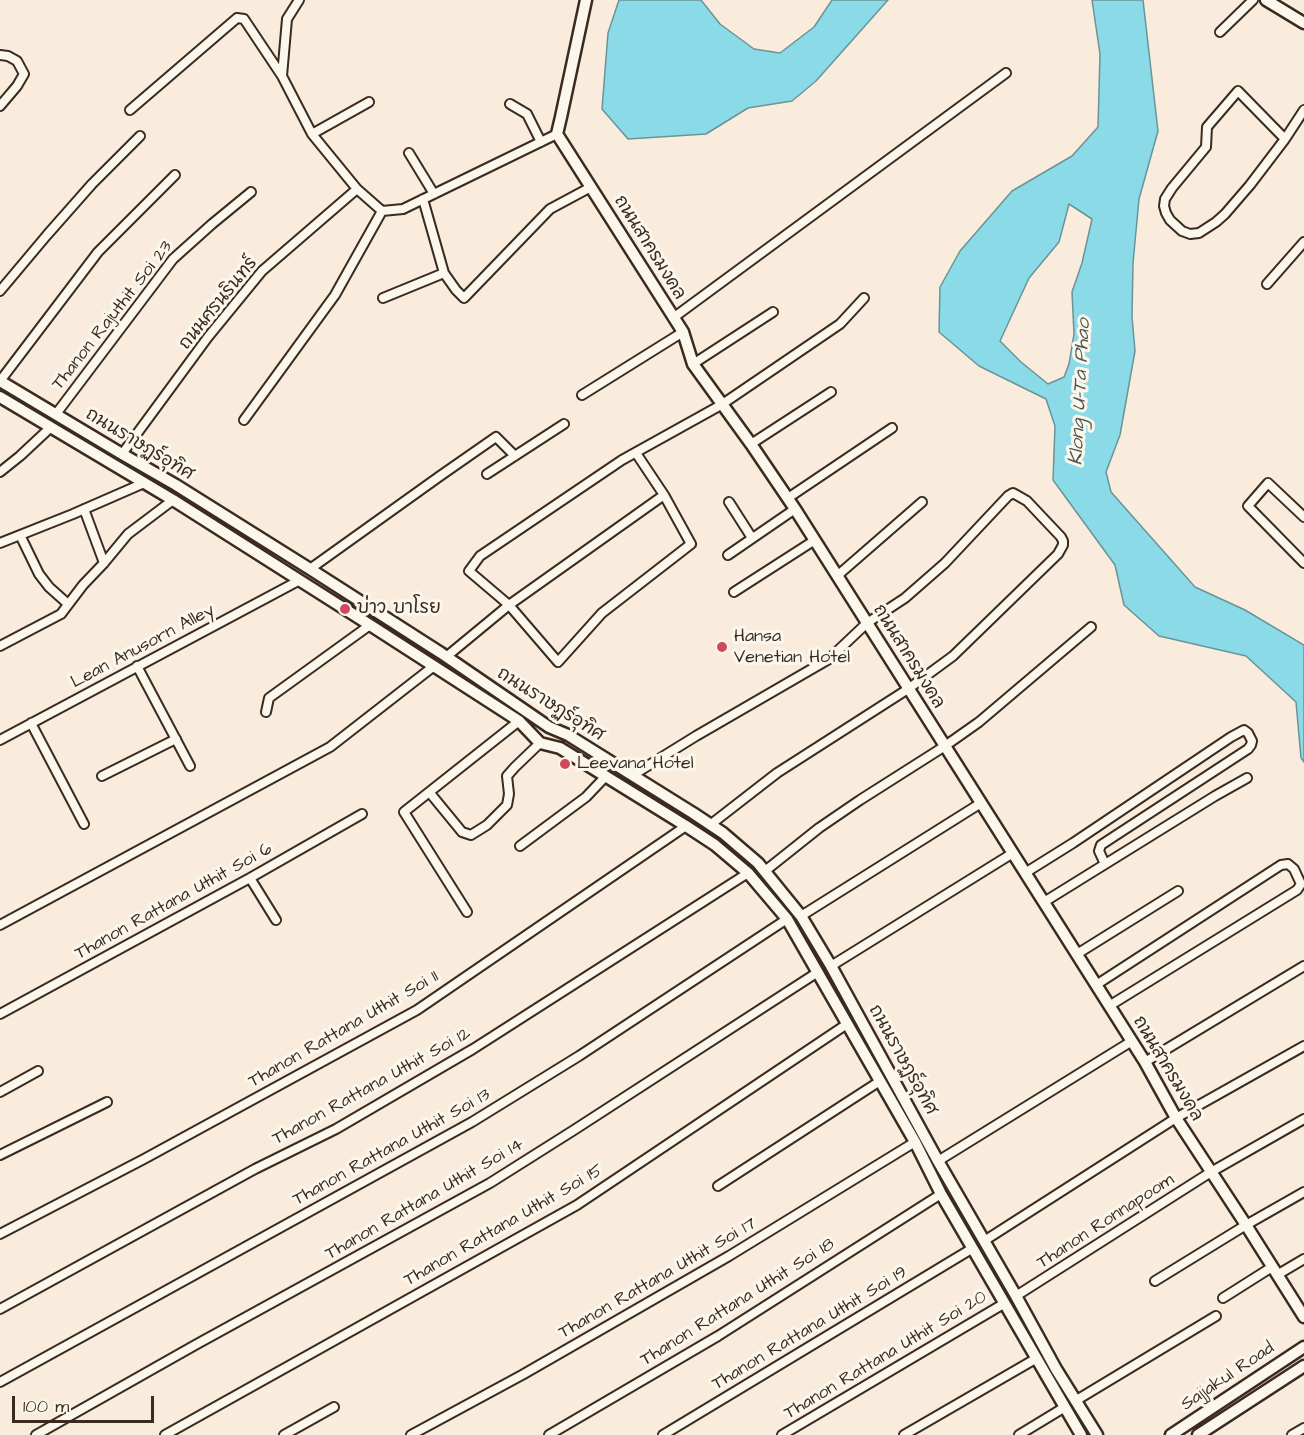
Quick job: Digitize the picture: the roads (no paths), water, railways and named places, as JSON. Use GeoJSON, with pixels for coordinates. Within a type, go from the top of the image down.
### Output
{"type":"FeatureCollection","features":[{"type":"Feature","properties":{"kind":"street"},"geometry":{"type":"LineString","coordinates":[[282,76],[287,19],[299,0]]}},
{"type":"Feature","properties":{"kind":"street"},"geometry":{"type":"LineString","coordinates":[[130,110],[237,18],[244,19],[282,76],[312,134],[357,189],[382,211],[403,209],[557,134],[586,0]]}},
{"type":"Feature","properties":{"kind":"street"},"geometry":{"type":"LineString","coordinates":[[1220,32],[1254,0]]}},
{"type":"Feature","properties":{"kind":"street"},"geometry":{"type":"LineString","coordinates":[[1266,0],[1304,23]]}},
{"type":"Feature","properties":{"kind":"street"},"geometry":{"type":"LineString","coordinates":[[0,55],[17,61],[24,74],[0,106]]}},
{"type":"Feature","properties":{"kind":"street"},"geometry":{"type":"LineString","coordinates":[[673,318],[1006,73]]}},
{"type":"Feature","properties":{"kind":"street"},"geometry":{"type":"LineString","coordinates":[[1286,139],[1238,91],[1207,127],[1206,147],[1165,199],[1164,206],[1170,220],[1182,231],[1190,234],[1199,233],[1225,214],[1286,139],[1304,110]]}},
{"type":"Feature","properties":{"kind":"street"},"geometry":{"type":"LineString","coordinates":[[312,134],[369,102]]}},
{"type":"Feature","properties":{"kind":"street"},"geometry":{"type":"LineString","coordinates":[[510,104],[527,114],[541,141]]}},
{"type":"Feature","properties":{"kind":"street","name":"ถนนสาครมงคล"},"geometry":{"type":"LineString","coordinates":[[557,134],[682,332],[693,364],[788,498],[1132,1041],[1176,1118],[1275,1271],[1300,1301],[1304,1317]]}},
{"type":"Feature","properties":{"kind":"street"},"geometry":{"type":"LineString","coordinates":[[0,291],[92,184],[140,136]]}},
{"type":"Feature","properties":{"kind":"street"},"geometry":{"type":"LineString","coordinates":[[409,153],[434,194]]}},
{"type":"Feature","properties":{"kind":"street"},"geometry":{"type":"LineString","coordinates":[[0,381],[98,252],[175,175]]}},
{"type":"Feature","properties":{"kind":"street"},"geometry":{"type":"LineString","coordinates":[[423,199],[444,273],[464,298],[550,209],[591,187]]}},
{"type":"Feature","properties":{"kind":"street","name":"ถนนศรนรินทร์"},"geometry":{"type":"LineString","coordinates":[[122,454],[208,337],[262,271],[357,189]]}},
{"type":"Feature","properties":{"kind":"street","name":"Thanon Rajuthit Soi 23"},"geometry":{"type":"LineString","coordinates":[[56,414],[173,259],[252,192]]}},
{"type":"Feature","properties":{"kind":"street"},"geometry":{"type":"LineString","coordinates":[[244,420],[335,295],[382,211]]}},
{"type":"Feature","properties":{"kind":"street"},"geometry":{"type":"LineString","coordinates":[[1267,284],[1304,242]]}},
{"type":"Feature","properties":{"kind":"street"},"geometry":{"type":"LineString","coordinates":[[383,298],[444,273]]}},
{"type":"Feature","properties":{"kind":"street"},"geometry":{"type":"LineString","coordinates":[[636,453],[664,495],[691,544],[602,613],[558,662],[509,606],[469,571],[480,556],[622,460],[721,405],[840,324],[864,298]]}},
{"type":"Feature","properties":{"kind":"street"},"geometry":{"type":"LineString","coordinates":[[693,364],[773,312]]}},
{"type":"Feature","properties":{"kind":"street"},"geometry":{"type":"LineString","coordinates":[[582,395],[682,332]]}},
{"type":"Feature","properties":{"kind":"street","name":"ถนนราษฏร์อุทิศ"},"geometry":{"type":"LineString","coordinates":[[0,381],[176,485],[310,569],[549,727],[568,735],[710,825],[758,863],[801,916],[831,966],[899,1102],[915,1142],[941,1194],[1037,1358],[1070,1404],[1097,1435]]}},
{"type":"Feature","properties":{"kind":"street"},"geometry":{"type":"LineString","coordinates":[[750,444],[831,392]]}},
{"type":"Feature","properties":{"kind":"street","name":"ถนนราษฏร์อุทิศ"},"geometry":{"type":"LineString","coordinates":[[0,397],[173,500],[300,580],[519,721],[540,743],[561,748],[686,826],[715,845],[748,873],[787,919],[880,1081],[899,1102],[938,1161],[1016,1296],[1070,1404],[1081,1435]]}},
{"type":"Feature","properties":{"kind":"street"},"geometry":{"type":"LineString","coordinates":[[488,474],[564,424]]}},
{"type":"Feature","properties":{"kind":"street"},"geometry":{"type":"LineString","coordinates":[[0,472],[51,427]]}},
{"type":"Feature","properties":{"kind":"street"},"geometry":{"type":"LineString","coordinates":[[788,498],[891,428]]}},
{"type":"Feature","properties":{"kind":"street"},"geometry":{"type":"LineString","coordinates":[[310,569],[496,437],[515,456]]}},
{"type":"Feature","properties":{"kind":"street"},"geometry":{"type":"LineString","coordinates":[[0,543],[144,483]]}},
{"type":"Feature","properties":{"kind":"street"},"geometry":{"type":"LineString","coordinates":[[1304,517],[1268,483],[1248,506],[1304,563]]}},
{"type":"Feature","properties":{"kind":"street"},"geometry":{"type":"LineString","coordinates":[[633,775],[828,659],[867,623],[906,598],[930,577],[1013,493],[1027,501],[1061,537],[1063,545],[1058,554],[953,656],[777,773],[710,825]]}},
{"type":"Feature","properties":{"kind":"street"},"geometry":{"type":"LineString","coordinates":[[446,657],[509,606],[664,495]]}},
{"type":"Feature","properties":{"kind":"street"},"geometry":{"type":"LineString","coordinates":[[0,646],[61,614],[128,534],[173,500]]}},
{"type":"Feature","properties":{"kind":"street"},"geometry":{"type":"LineString","coordinates":[[729,502],[752,538]]}},
{"type":"Feature","properties":{"kind":"street"},"geometry":{"type":"LineString","coordinates":[[837,576],[922,502]]}},
{"type":"Feature","properties":{"kind":"street"},"geometry":{"type":"LineString","coordinates":[[84,509],[104,563]]}},
{"type":"Feature","properties":{"kind":"street"},"geometry":{"type":"LineString","coordinates":[[728,555],[795,509]]}},
{"type":"Feature","properties":{"kind":"street"},"geometry":{"type":"LineString","coordinates":[[20,535],[39,574],[68,604]]}},
{"type":"Feature","properties":{"kind":"street"},"geometry":{"type":"LineString","coordinates":[[734,592],[814,540]]}},
{"type":"Feature","properties":{"kind":"street","name":"Lean Anusorn Alley"},"geometry":{"type":"LineString","coordinates":[[0,740],[300,580]]}},
{"type":"Feature","properties":{"kind":"street"},"geometry":{"type":"LineString","coordinates":[[266,712],[269,698],[370,625]]}},
{"type":"Feature","properties":{"kind":"street"},"geometry":{"type":"LineString","coordinates":[[765,871],[819,828],[979,723],[1091,627]]}},
{"type":"Feature","properties":{"kind":"street"},"geometry":{"type":"LineString","coordinates":[[137,666],[190,765]]}},
{"type":"Feature","properties":{"kind":"street"},"geometry":{"type":"LineString","coordinates":[[0,925],[330,747],[434,666]]}},
{"type":"Feature","properties":{"kind":"street"},"geometry":{"type":"LineString","coordinates":[[467,912],[404,812],[519,721]]}},
{"type":"Feature","properties":{"kind":"street"},"geometry":{"type":"LineString","coordinates":[[31,723],[84,824]]}},
{"type":"Feature","properties":{"kind":"street"},"geometry":{"type":"LineString","coordinates":[[1025,873],[1231,737],[1244,730],[1248,733],[1252,741],[1251,746],[1101,845],[1099,851],[1105,864]]}},
{"type":"Feature","properties":{"kind":"street"},"geometry":{"type":"LineString","coordinates":[[561,748],[568,735]]}},
{"type":"Feature","properties":{"kind":"street"},"geometry":{"type":"LineString","coordinates":[[102,776],[176,739]]}},
{"type":"Feature","properties":{"kind":"street"},"geometry":{"type":"LineString","coordinates":[[430,793],[462,832],[471,835],[488,825],[507,805],[509,794],[507,776],[540,743]]}},
{"type":"Feature","properties":{"kind":"street"},"geometry":{"type":"LineString","coordinates":[[520,846],[586,797],[606,777]]}},
{"type":"Feature","properties":{"kind":"street"},"geometry":{"type":"LineString","coordinates":[[1044,903],[1247,778]]}},
{"type":"Feature","properties":{"kind":"street"},"geometry":{"type":"LineString","coordinates":[[801,916],[981,803]]}},
{"type":"Feature","properties":{"kind":"street","name":"Thanon Rattana Uthit Soi 6"},"geometry":{"type":"LineString","coordinates":[[0,1014],[250,878],[362,814]]}},
{"type":"Feature","properties":{"kind":"street","name":"Thanon Rattana Uthit Soi 11"},"geometry":{"type":"LineString","coordinates":[[0,1234],[144,1159],[417,1010],[686,826]]}},
{"type":"Feature","properties":{"kind":"street"},"geometry":{"type":"LineString","coordinates":[[831,966],[1013,853]]}},
{"type":"Feature","properties":{"kind":"street"},"geometry":{"type":"LineString","coordinates":[[1096,985],[1281,865],[1288,864],[1294,869],[1301,884],[1297,890],[1109,1006]]}},
{"type":"Feature","properties":{"kind":"street","name":"Thanon Rattana Uthit Soi 12"},"geometry":{"type":"LineString","coordinates":[[0,1309],[245,1175],[336,1129],[454,1061],[748,873]]}},
{"type":"Feature","properties":{"kind":"street"},"geometry":{"type":"LineString","coordinates":[[250,878],[276,920]]}},
{"type":"Feature","properties":{"kind":"street"},"geometry":{"type":"LineString","coordinates":[[1077,954],[1178,891]]}},
{"type":"Feature","properties":{"kind":"street","name":"Thanon Rattana Uthit Soi 13"},"geometry":{"type":"LineString","coordinates":[[0,1382],[472,1122],[579,1056],[787,919]]}},
{"type":"Feature","properties":{"kind":"street"},"geometry":{"type":"LineString","coordinates":[[1145,1062],[1304,966]]}},
{"type":"Feature","properties":{"kind":"street","name":"Thanon Rattana Uthit Soi 14"},"geometry":{"type":"LineString","coordinates":[[36,1435],[490,1183],[818,972]]}},
{"type":"Feature","properties":{"kind":"street","name":"Thanon Rattana Uthit Soi 15"},"geometry":{"type":"LineString","coordinates":[[165,1435],[577,1205],[847,1024]]}},
{"type":"Feature","properties":{"kind":"street"},"geometry":{"type":"LineString","coordinates":[[938,1161],[1132,1041]]}},
{"type":"Feature","properties":{"kind":"street"},"geometry":{"type":"LineString","coordinates":[[984,1241],[1176,1118],[1304,1046]]}},
{"type":"Feature","properties":{"kind":"street"},"geometry":{"type":"LineString","coordinates":[[0,1092],[38,1071]]}},
{"type":"Feature","properties":{"kind":"street"},"geometry":{"type":"LineString","coordinates":[[718,1186],[880,1081]]}},
{"type":"Feature","properties":{"kind":"street"},"geometry":{"type":"LineString","coordinates":[[0,1155],[108,1102]]}},
{"type":"Feature","properties":{"kind":"street","name":"Thanon Ronnapoom"},"geometry":{"type":"LineString","coordinates":[[1016,1296],[1211,1172],[1304,1119]]}},
{"type":"Feature","properties":{"kind":"street","name":"Thanon Rattana Uthit Soi 17"},"geometry":{"type":"LineString","coordinates":[[411,1435],[522,1375],[718,1262],[915,1142]]}},
{"type":"Feature","properties":{"kind":"street"},"geometry":{"type":"LineString","coordinates":[[1155,1281],[1304,1192]]}},
{"type":"Feature","properties":{"kind":"street","name":"Thanon Rattana Uthit Soi 18"},"geometry":{"type":"LineString","coordinates":[[549,1435],[718,1336],[941,1194]]}},
{"type":"Feature","properties":{"kind":"street","name":"Thanon Rattana Uthit Soi 19"},"geometry":{"type":"LineString","coordinates":[[663,1435],[973,1248]]}},
{"type":"Feature","properties":{"kind":"street"},"geometry":{"type":"LineString","coordinates":[[1223,1298],[1304,1259]]}},
{"type":"Feature","properties":{"kind":"street","name":"Thanon Rattana Uthit Soi 20"},"geometry":{"type":"LineString","coordinates":[[782,1435],[1005,1303]]}},
{"type":"Feature","properties":{"kind":"street"},"geometry":{"type":"LineString","coordinates":[[1019,1435],[1216,1316]]}},
{"type":"Feature","properties":{"kind":"street","name":"Sajjakul Road"},"geometry":{"type":"LineString","coordinates":[[1170,1435],[1304,1347]]}},
{"type":"Feature","properties":{"kind":"street"},"geometry":{"type":"LineString","coordinates":[[904,1435],[1037,1358]]}},
{"type":"Feature","properties":{"kind":"street","name":"Sajjakul Road"},"geometry":{"type":"LineString","coordinates":[[1198,1435],[1304,1366]]}},
{"type":"Feature","properties":{"kind":"street"},"geometry":{"type":"LineString","coordinates":[[284,1435],[334,1407]]}},
{"type":"Feature","properties":{"kind":"street"},"geometry":{"type":"LineString","coordinates":[[1292,1435],[1304,1428]]}},
{"type":"Feature","properties":{"kind":"water"},"geometry":{"type":"Polygon","coordinates":[[[619,0],[701,0],[720,24],[754,49],[780,53],[814,27],[832,0],[888,0],[816,81],[792,101],[748,108],[706,134],[628,139],[602,109],[608,33],[619,0]]]}},
{"type":"Feature","properties":{"kind":"water","name":"Klong U-Ta Phao"},"geometry":{"type":"Polygon","coordinates":[[[1092,0],[1143,0],[1158,131],[1139,199],[1133,263],[1132,317],[1135,351],[1120,435],[1106,472],[1111,492],[1195,587],[1245,610],[1304,645],[1304,762],[1301,758],[1296,702],[1246,656],[1159,636],[1124,605],[1115,565],[1053,480],[1055,426],[1046,399],[979,366],[939,332],[940,287],[960,251],[1012,191],[1072,156],[1098,127],[1100,54],[1092,0]],[[1069,204],[1059,242],[1029,278],[1000,341],[1048,384],[1064,377],[1069,364],[1074,334],[1072,292],[1082,263],[1092,219],[1069,204]]]}},
{"type":"Feature","properties":{"kind":"place","name":"บ่าว บาโรย"},"geometry":{"type":"Point","coordinates":[345,609]}},
{"type":"Feature","properties":{"kind":"place","name":"Hansa Venetian Hotel"},"geometry":{"type":"Point","coordinates":[722,647]}},
{"type":"Feature","properties":{"kind":"place","name":"Leevana Hotel"},"geometry":{"type":"Point","coordinates":[565,764]}}]}
